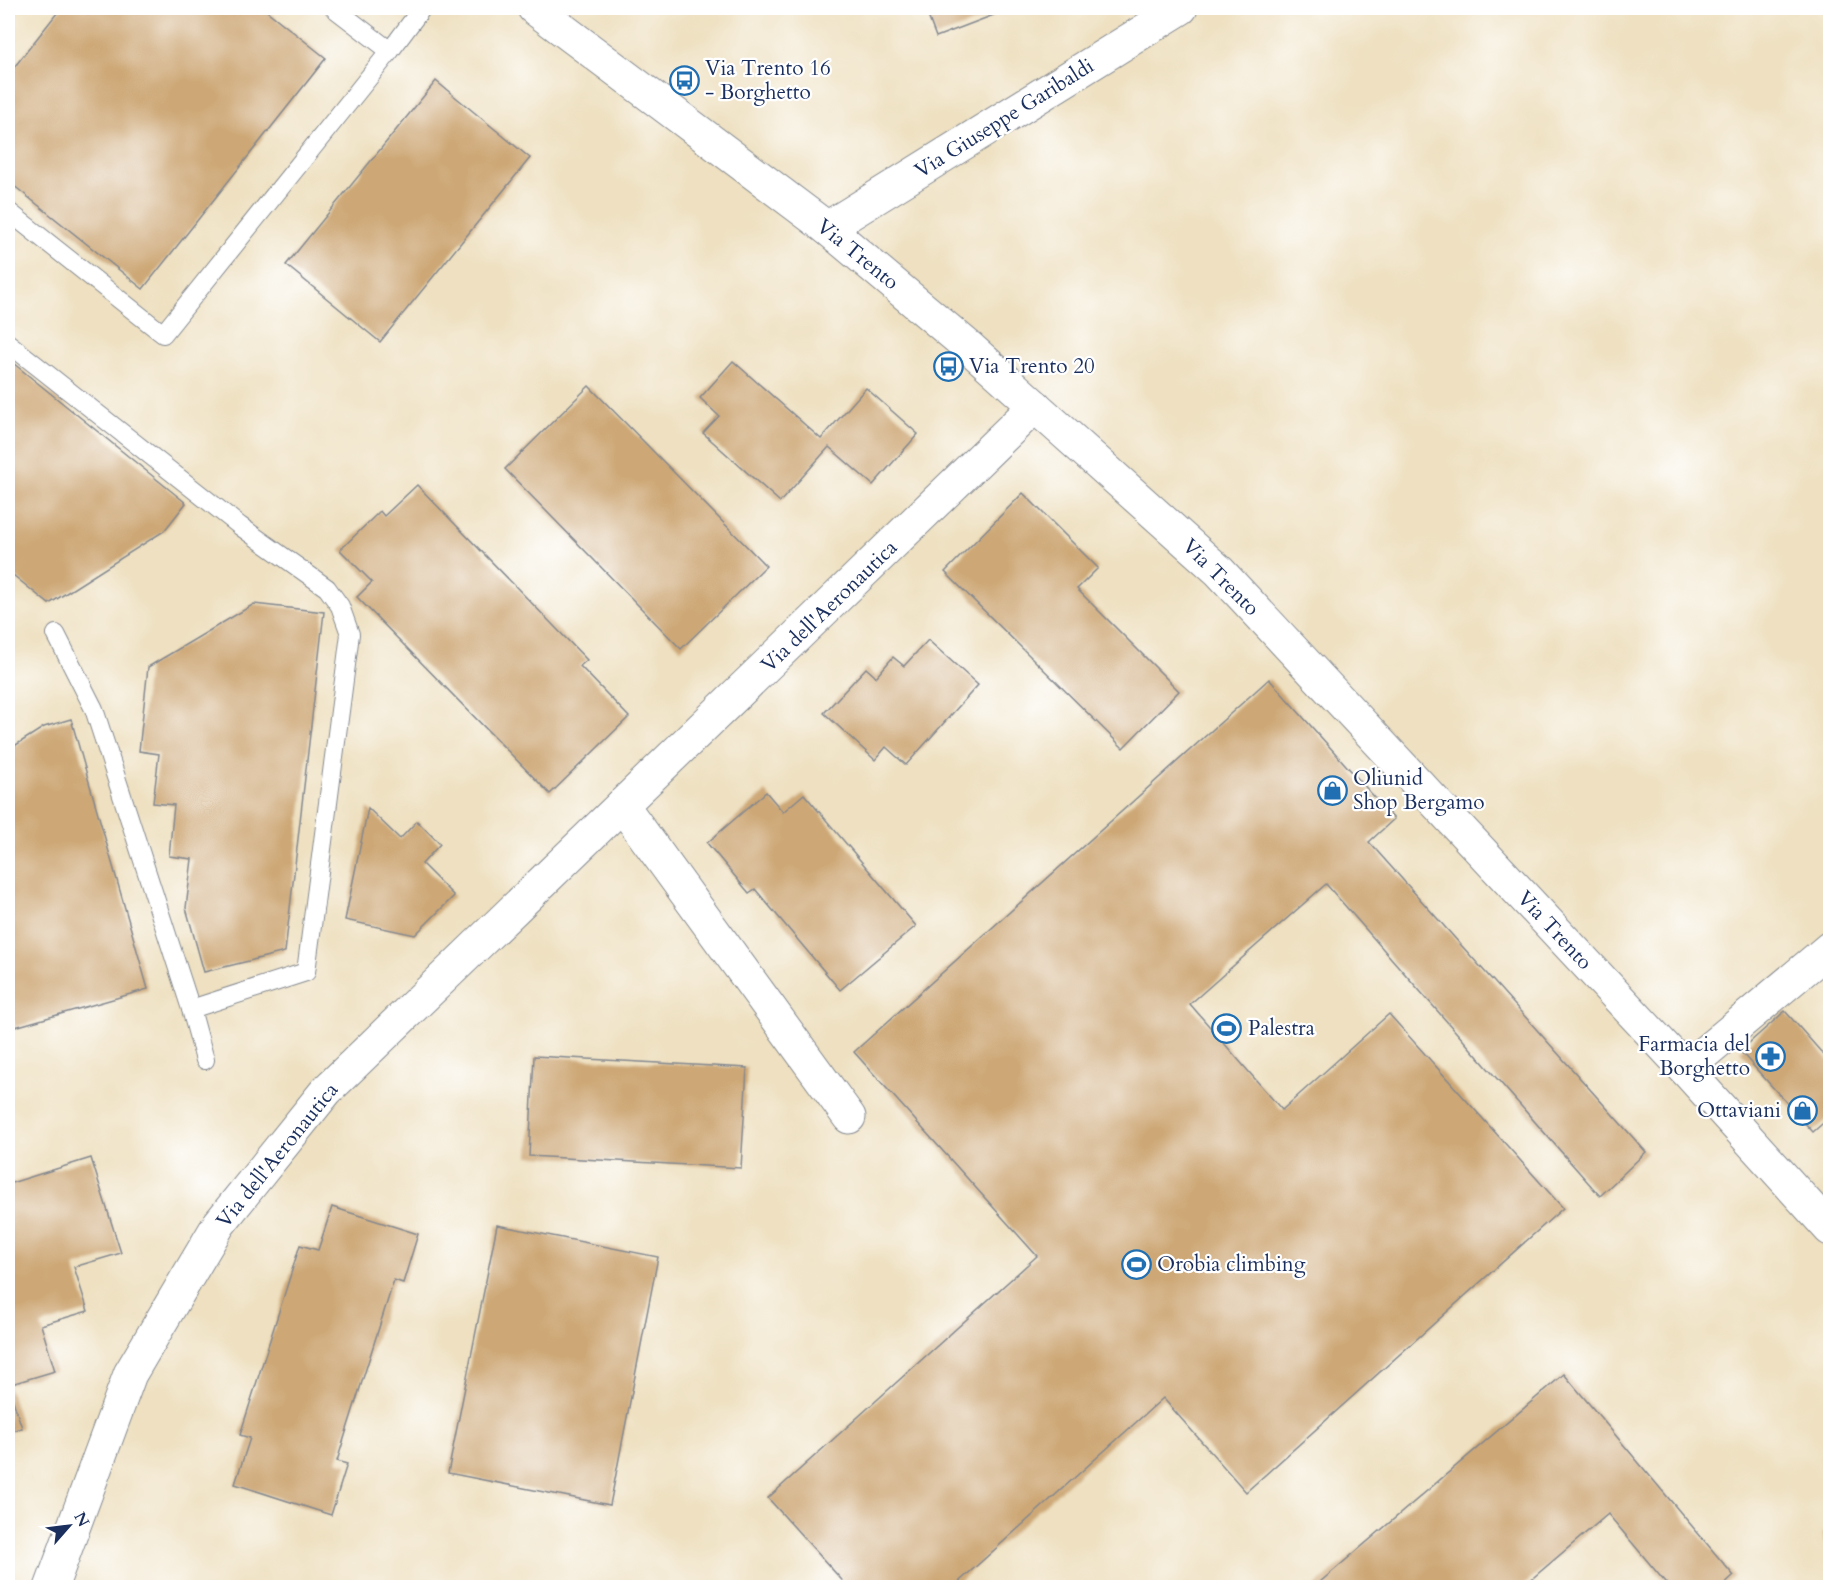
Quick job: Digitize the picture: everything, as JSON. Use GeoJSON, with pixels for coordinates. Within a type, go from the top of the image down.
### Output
{"type":"FeatureCollection","features":[{"type":"Feature","properties":{"kind":"street","name":"Via Trento"},"geometry":{"type":"LineString","coordinates":[[534,8],[827,228],[941,323],[1219,571],[1685,1069],[1830,1229]]}},
{"type":"Feature","properties":{"kind":"street","name":"Via Giuseppe Garibaldi"},"geometry":{"type":"LineString","coordinates":[[827,228],[1181,8]]}},
{"type":"Feature","properties":{"kind":"street","name":"Via dell'Aeronautica"},"geometry":{"type":"LineString","coordinates":[[51,1587],[130,1374],[219,1224],[326,1091],[1035,406]]}},
{"type":"Feature","properties":{"kind":"street"},"geometry":{"type":"LineString","coordinates":[[622,805],[849,1117]]}},
{"type":"Feature","properties":{"kind":"street"},"geometry":{"type":"LineString","coordinates":[[1685,1069],[1830,948]]}},
{"type":"Feature","properties":{"kind":"lane"},"geometry":{"type":"LineString","coordinates":[[334,8],[390,51]]}},
{"type":"Feature","properties":{"kind":"lane"},"geometry":{"type":"LineString","coordinates":[[8,212],[163,334],[422,8]]}},
{"type":"Feature","properties":{"kind":"lane"},"geometry":{"type":"LineString","coordinates":[[8,343],[240,526],[327,588],[340,606],[350,634],[306,972],[191,1009]]}},
{"type":"Feature","properties":{"kind":"lane"},"geometry":{"type":"LineString","coordinates":[[56,634],[94,709],[191,1009],[205,1060]]}},
{"type":"Feature","properties":{"kind":"building"},"geometry":{"type":"Polygon","coordinates":[[[61,8],[263,8],[326,58],[143,289],[8,181],[8,75],[61,8]]]}},
{"type":"Feature","properties":{"kind":"building"},"geometry":{"type":"Polygon","coordinates":[[[925,8],[1012,8],[936,37],[925,8]]]}},
{"type":"Feature","properties":{"kind":"building"},"geometry":{"type":"Polygon","coordinates":[[[436,81],[530,158],[380,342],[286,265],[436,81]]]}},
{"type":"Feature","properties":{"kind":"building"},"geometry":{"type":"Polygon","coordinates":[[[8,359],[186,503],[164,531],[49,604],[8,571],[8,359]]]}},
{"type":"Feature","properties":{"kind":"building"},"geometry":{"type":"Polygon","coordinates":[[[733,361],[821,439],[866,388],[918,434],[873,485],[829,447],[780,502],[703,433],[719,416],[700,398],[733,361]]]}},
{"type":"Feature","properties":{"kind":"building"},"geometry":{"type":"Polygon","coordinates":[[[589,386],[766,566],[681,649],[505,469],[589,386]]]}},
{"type":"Feature","properties":{"kind":"building"},"geometry":{"type":"Polygon","coordinates":[[[417,485],[587,660],[580,666],[629,717],[550,794],[357,597],[372,582],[340,550],[380,511],[384,516],[417,485]]]}},
{"type":"Feature","properties":{"kind":"building"},"geometry":{"type":"Polygon","coordinates":[[[1023,493],[1098,568],[1077,589],[1179,691],[1123,748],[945,572],[1023,493]]]}},
{"type":"Feature","properties":{"kind":"building"},"geometry":{"type":"Polygon","coordinates":[[[254,604],[324,612],[285,952],[204,972],[186,908],[192,859],[169,856],[174,805],[153,803],[159,754],[139,751],[148,667],[254,604]]]}},
{"type":"Feature","properties":{"kind":"building"},"geometry":{"type":"Polygon","coordinates":[[[928,640],[978,685],[906,765],[886,747],[875,760],[824,713],[866,668],[876,677],[893,657],[904,666],[928,640]]]}},
{"type":"Feature","properties":{"kind":"building"},"geometry":{"type":"Polygon","coordinates":[[[1269,679],[1394,819],[1369,842],[1646,1152],[1600,1196],[1326,884],[1190,1004],[1282,1110],[1389,1014],[1563,1208],[1246,1492],[1163,1398],[952,1588],[849,1588],[768,1498],[1037,1256],[854,1052],[1269,679]]]}},
{"type":"Feature","properties":{"kind":"building"},"geometry":{"type":"Polygon","coordinates":[[[71,719],[148,989],[15,1027],[8,1002],[8,750],[44,727],[71,719]]]}},
{"type":"Feature","properties":{"kind":"building"},"geometry":{"type":"Polygon","coordinates":[[[766,792],[783,812],[804,794],[916,926],[840,990],[755,889],[749,893],[707,843],[766,792]]]}},
{"type":"Feature","properties":{"kind":"building"},"geometry":{"type":"Polygon","coordinates":[[[368,808],[400,839],[417,821],[440,844],[422,864],[454,896],[415,935],[345,920],[368,808]]]}},
{"type":"Feature","properties":{"kind":"building"},"geometry":{"type":"Polygon","coordinates":[[[1785,1011],[1830,1062],[1830,1117],[1813,1132],[1740,1051],[1785,1011]]]}},
{"type":"Feature","properties":{"kind":"building"},"geometry":{"type":"Polygon","coordinates":[[[534,1056],[747,1068],[741,1168],[529,1156],[534,1056]]]}},
{"type":"Feature","properties":{"kind":"building"},"geometry":{"type":"Polygon","coordinates":[[[91,1158],[121,1253],[74,1267],[88,1311],[41,1325],[55,1371],[8,1385],[8,1184],[91,1158]]]}},
{"type":"Feature","properties":{"kind":"building"},"geometry":{"type":"Polygon","coordinates":[[[332,1207],[418,1234],[403,1283],[394,1280],[337,1461],[347,1464],[331,1515],[235,1484],[250,1438],[240,1435],[300,1245],[318,1250],[332,1207]]]}},
{"type":"Feature","properties":{"kind":"building"},"geometry":{"type":"Polygon","coordinates":[[[497,1225],[658,1257],[610,1505],[448,1473],[497,1225]]]}},
{"type":"Feature","properties":{"kind":"building"},"geometry":{"type":"Polygon","coordinates":[[[1564,1374],[1734,1576],[1721,1588],[1670,1588],[1608,1514],[1521,1588],[1313,1588],[1564,1374]]]}},
{"type":"Feature","properties":{"kind":"building"},"geometry":{"type":"Polygon","coordinates":[[[8,1385],[22,1428],[8,1432],[8,1385]]]}},
{"type":"Feature","properties":{"kind":"building"},"geometry":{"type":"Polygon","coordinates":[[[1830,1524],[1830,1564],[1829,1564],[1823,1534],[1830,1524]]]}},
{"type":"Feature","properties":{"kind":"place","name":"Via Trento 16 - Borghetto"},"geometry":{"type":"Point","coordinates":[684,80]}},
{"type":"Feature","properties":{"kind":"place","name":"Via Trento 20"},"geometry":{"type":"Point","coordinates":[948,366]}},
{"type":"Feature","properties":{"kind":"place","name":"Oliunid Shop Bergamo"},"geometry":{"type":"Point","coordinates":[1332,790]}},
{"type":"Feature","properties":{"kind":"place","name":"Palestra"},"geometry":{"type":"Point","coordinates":[1227,1028]}},
{"type":"Feature","properties":{"kind":"place","name":"Farmacia del Borghetto"},"geometry":{"type":"Point","coordinates":[1771,1056]}},
{"type":"Feature","properties":{"kind":"place","name":"Ottaviani"},"geometry":{"type":"Point","coordinates":[1802,1110]}},
{"type":"Feature","properties":{"kind":"place","name":"Orobia climbing"},"geometry":{"type":"Point","coordinates":[1136,1264]}}]}
